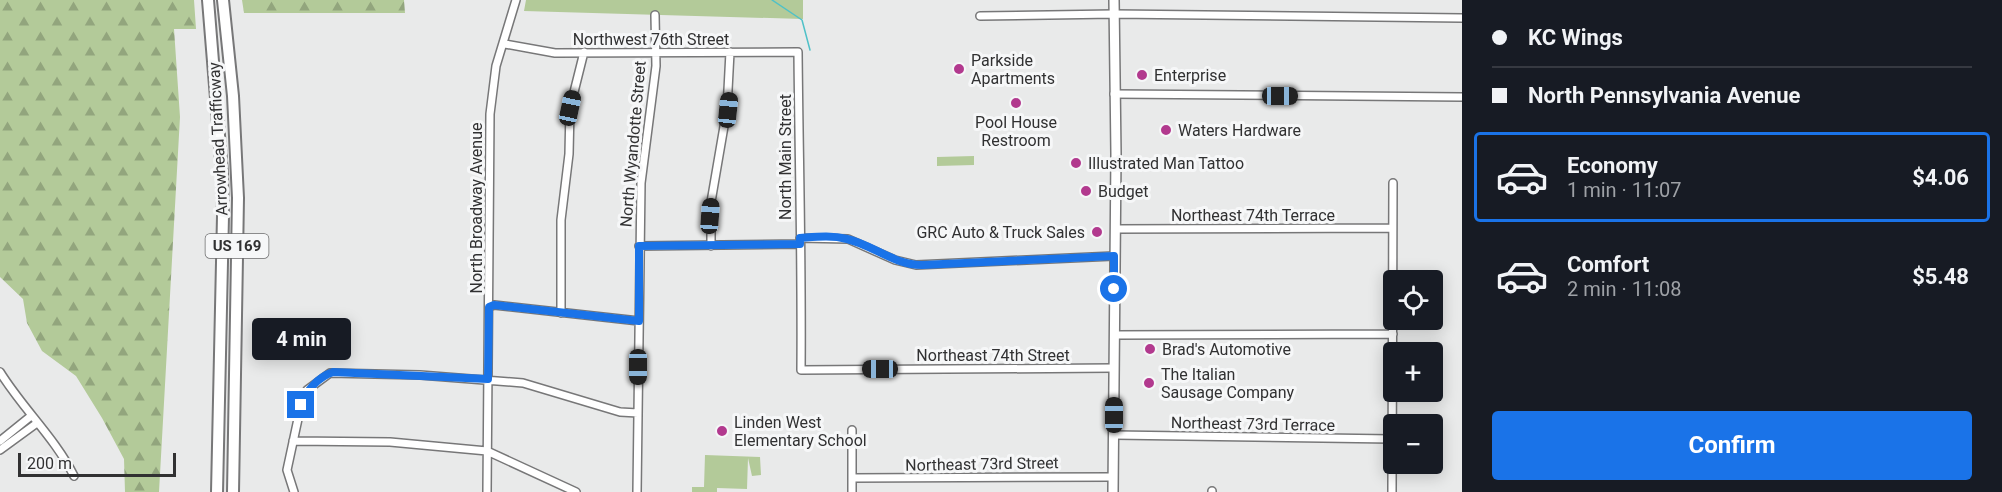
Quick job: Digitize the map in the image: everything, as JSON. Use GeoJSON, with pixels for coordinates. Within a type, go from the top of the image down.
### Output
{"type":"FeatureCollection","features":[{"type":"Feature","properties":{"kind":"highway","name":"Arrowhead Trafficway"},"geometry":{"type":"LineString","coordinates":[[208,0],[223,205],[217,492]]}},
{"type":"Feature","properties":{"kind":"highway","name":"Arrowhead Trafficway"},"geometry":{"type":"LineString","coordinates":[[223,0],[233,96],[238,198],[233,492]]}},
{"type":"Feature","properties":{"kind":"main road"},"geometry":{"type":"LineString","coordinates":[[1113,492],[1114,0]]}},
{"type":"Feature","properties":{"kind":"street","name":"North Broadway Avenue"},"geometry":{"type":"LineString","coordinates":[[486,492],[490,114],[496,66],[505,44],[516,0]]}},
{"type":"Feature","properties":{"kind":"street"},"geometry":{"type":"LineString","coordinates":[[980,15],[1114,14],[1462,18]]}},
{"type":"Feature","properties":{"kind":"street","name":"North Wyandotte Street"},"geometry":{"type":"LineString","coordinates":[[637,492],[641,183],[654,87],[655,15]]}},
{"type":"Feature","properties":{"kind":"street","name":"Northwest 76th Street"},"geometry":{"type":"LineString","coordinates":[[505,44],[542,52],[798,52]]}},
{"type":"Feature","properties":{"kind":"street"},"geometry":{"type":"LineString","coordinates":[[561,313],[561,220],[569,154],[570,108],[584,52]]}},
{"type":"Feature","properties":{"kind":"street"},"geometry":{"type":"LineString","coordinates":[[711,246],[711,202],[728,110],[730,52]]}},
{"type":"Feature","properties":{"kind":"street","name":"North Main Street"},"geometry":{"type":"LineString","coordinates":[[798,52],[802,255],[801,370]]}},
{"type":"Feature","properties":{"kind":"street"},"geometry":{"type":"LineString","coordinates":[[1114,94],[1459,97]]}},
{"type":"Feature","properties":{"kind":"street"},"geometry":{"type":"LineString","coordinates":[[1392,414],[1391,228],[1393,183]]}},
{"type":"Feature","properties":{"kind":"street","name":"Northeast 74th Terrace"},"geometry":{"type":"LineString","coordinates":[[1115,229],[1391,228]]}},
{"type":"Feature","properties":{"kind":"street"},"geometry":{"type":"LineString","coordinates":[[639,246],[711,246],[848,239],[895,260],[916,265],[1114,256]]}},
{"type":"Feature","properties":{"kind":"street"},"geometry":{"type":"LineString","coordinates":[[489,307],[494,305],[639,321]]}},
{"type":"Feature","properties":{"kind":"street"},"geometry":{"type":"LineString","coordinates":[[1114,335],[1393,334]]}},
{"type":"Feature","properties":{"kind":"street","name":"Northeast 74th Street"},"geometry":{"type":"LineString","coordinates":[[801,370],[1114,368]]}},
{"type":"Feature","properties":{"kind":"street"},"geometry":{"type":"LineString","coordinates":[[0,372],[31,416],[64,456],[74,476]]}},
{"type":"Feature","properties":{"kind":"street"},"geometry":{"type":"LineString","coordinates":[[294,492],[287,470],[303,398],[307,390],[327,374],[337,372],[488,379],[537,386],[620,412],[638,413]]}},
{"type":"Feature","properties":{"kind":"street"},"geometry":{"type":"LineString","coordinates":[[0,441],[31,416]]}},
{"type":"Feature","properties":{"kind":"street"},"geometry":{"type":"LineString","coordinates":[[0,450],[37,423]]}},
{"type":"Feature","properties":{"kind":"street"},"geometry":{"type":"LineString","coordinates":[[852,430],[852,492]]}},
{"type":"Feature","properties":{"kind":"street","name":"Northeast 73rd Terrace"},"geometry":{"type":"LineString","coordinates":[[1114,435],[1383,439]]}},
{"type":"Feature","properties":{"kind":"street"},"geometry":{"type":"LineString","coordinates":[[293,441],[390,442],[487,451],[576,492]]}},
{"type":"Feature","properties":{"kind":"street"},"geometry":{"type":"LineString","coordinates":[[1392,474],[1392,492]]}},
{"type":"Feature","properties":{"kind":"street","name":"Northeast 73rd Street"},"geometry":{"type":"LineString","coordinates":[[852,478],[1113,477]]}},
{"type":"Feature","properties":{"kind":"green space"},"geometry":{"type":"Polygon","coordinates":[[[0,0],[194,0],[196,29],[174,29],[180,117],[159,492],[125,492],[124,459],[102,418],[76,376],[42,351],[27,323],[23,299],[0,277],[0,0]]]}},
{"type":"Feature","properties":{"kind":"green space"},"geometry":{"type":"Polygon","coordinates":[[[242,0],[404,0],[405,13],[244,13],[242,0]]]}},
{"type":"Feature","properties":{"kind":"green space"},"geometry":{"type":"Polygon","coordinates":[[[526,0],[803,0],[803,19],[524,11],[526,0]]]}},
{"type":"Feature","properties":{"kind":"green space"},"geometry":{"type":"Polygon","coordinates":[[[974,156],[974,165],[937,166],[937,157],[974,156]]]}},
{"type":"Feature","properties":{"kind":"green space"},"geometry":{"type":"Polygon","coordinates":[[[705,455],[760,457],[761,475],[752,476],[748,458],[747,489],[717,488],[717,492],[692,492],[692,487],[704,487],[705,455]]]}},
{"type":"Feature","properties":{"kind":"waterway"},"geometry":{"type":"LineString","coordinates":[[772,0],[802,20],[810,50]]}},
{"type":"Feature","properties":{"kind":"place","name":"Parkside Apartments"},"geometry":{"type":"Point","coordinates":[959,69]}},
{"type":"Feature","properties":{"kind":"place","name":"Enterprise"},"geometry":{"type":"Point","coordinates":[1142,75]}},
{"type":"Feature","properties":{"kind":"place","name":"Pool House Restroom"},"geometry":{"type":"Point","coordinates":[1016,103]}},
{"type":"Feature","properties":{"kind":"place","name":"Waters Hardware"},"geometry":{"type":"Point","coordinates":[1166,130]}},
{"type":"Feature","properties":{"kind":"place","name":"Illustrated Man Tattoo"},"geometry":{"type":"Point","coordinates":[1076,163]}},
{"type":"Feature","properties":{"kind":"place","name":"Budget"},"geometry":{"type":"Point","coordinates":[1086,191]}},
{"type":"Feature","properties":{"kind":"place","name":"GRC Auto & Truck Sales"},"geometry":{"type":"Point","coordinates":[1097,232]}},
{"type":"Feature","properties":{"kind":"place","name":"Brad's Automotive"},"geometry":{"type":"Point","coordinates":[1150,349]}},
{"type":"Feature","properties":{"kind":"place","name":"The Italian Sausage Company"},"geometry":{"type":"Point","coordinates":[1149,383]}},
{"type":"Feature","properties":{"kind":"place","name":"Linden West Elementary School"},"geometry":{"type":"Point","coordinates":[722,431]}},
{"type":"Feature","properties":{"kind":"route"},"geometry":{"type":"LineString","coordinates":[[301,405],[307,390],[333,372],[488,379],[489,307],[494,305],[639,321],[639,246],[800,244],[800,238],[832,237],[848,239],[895,260],[916,265],[1114,256],[1114,289]]}}]}
